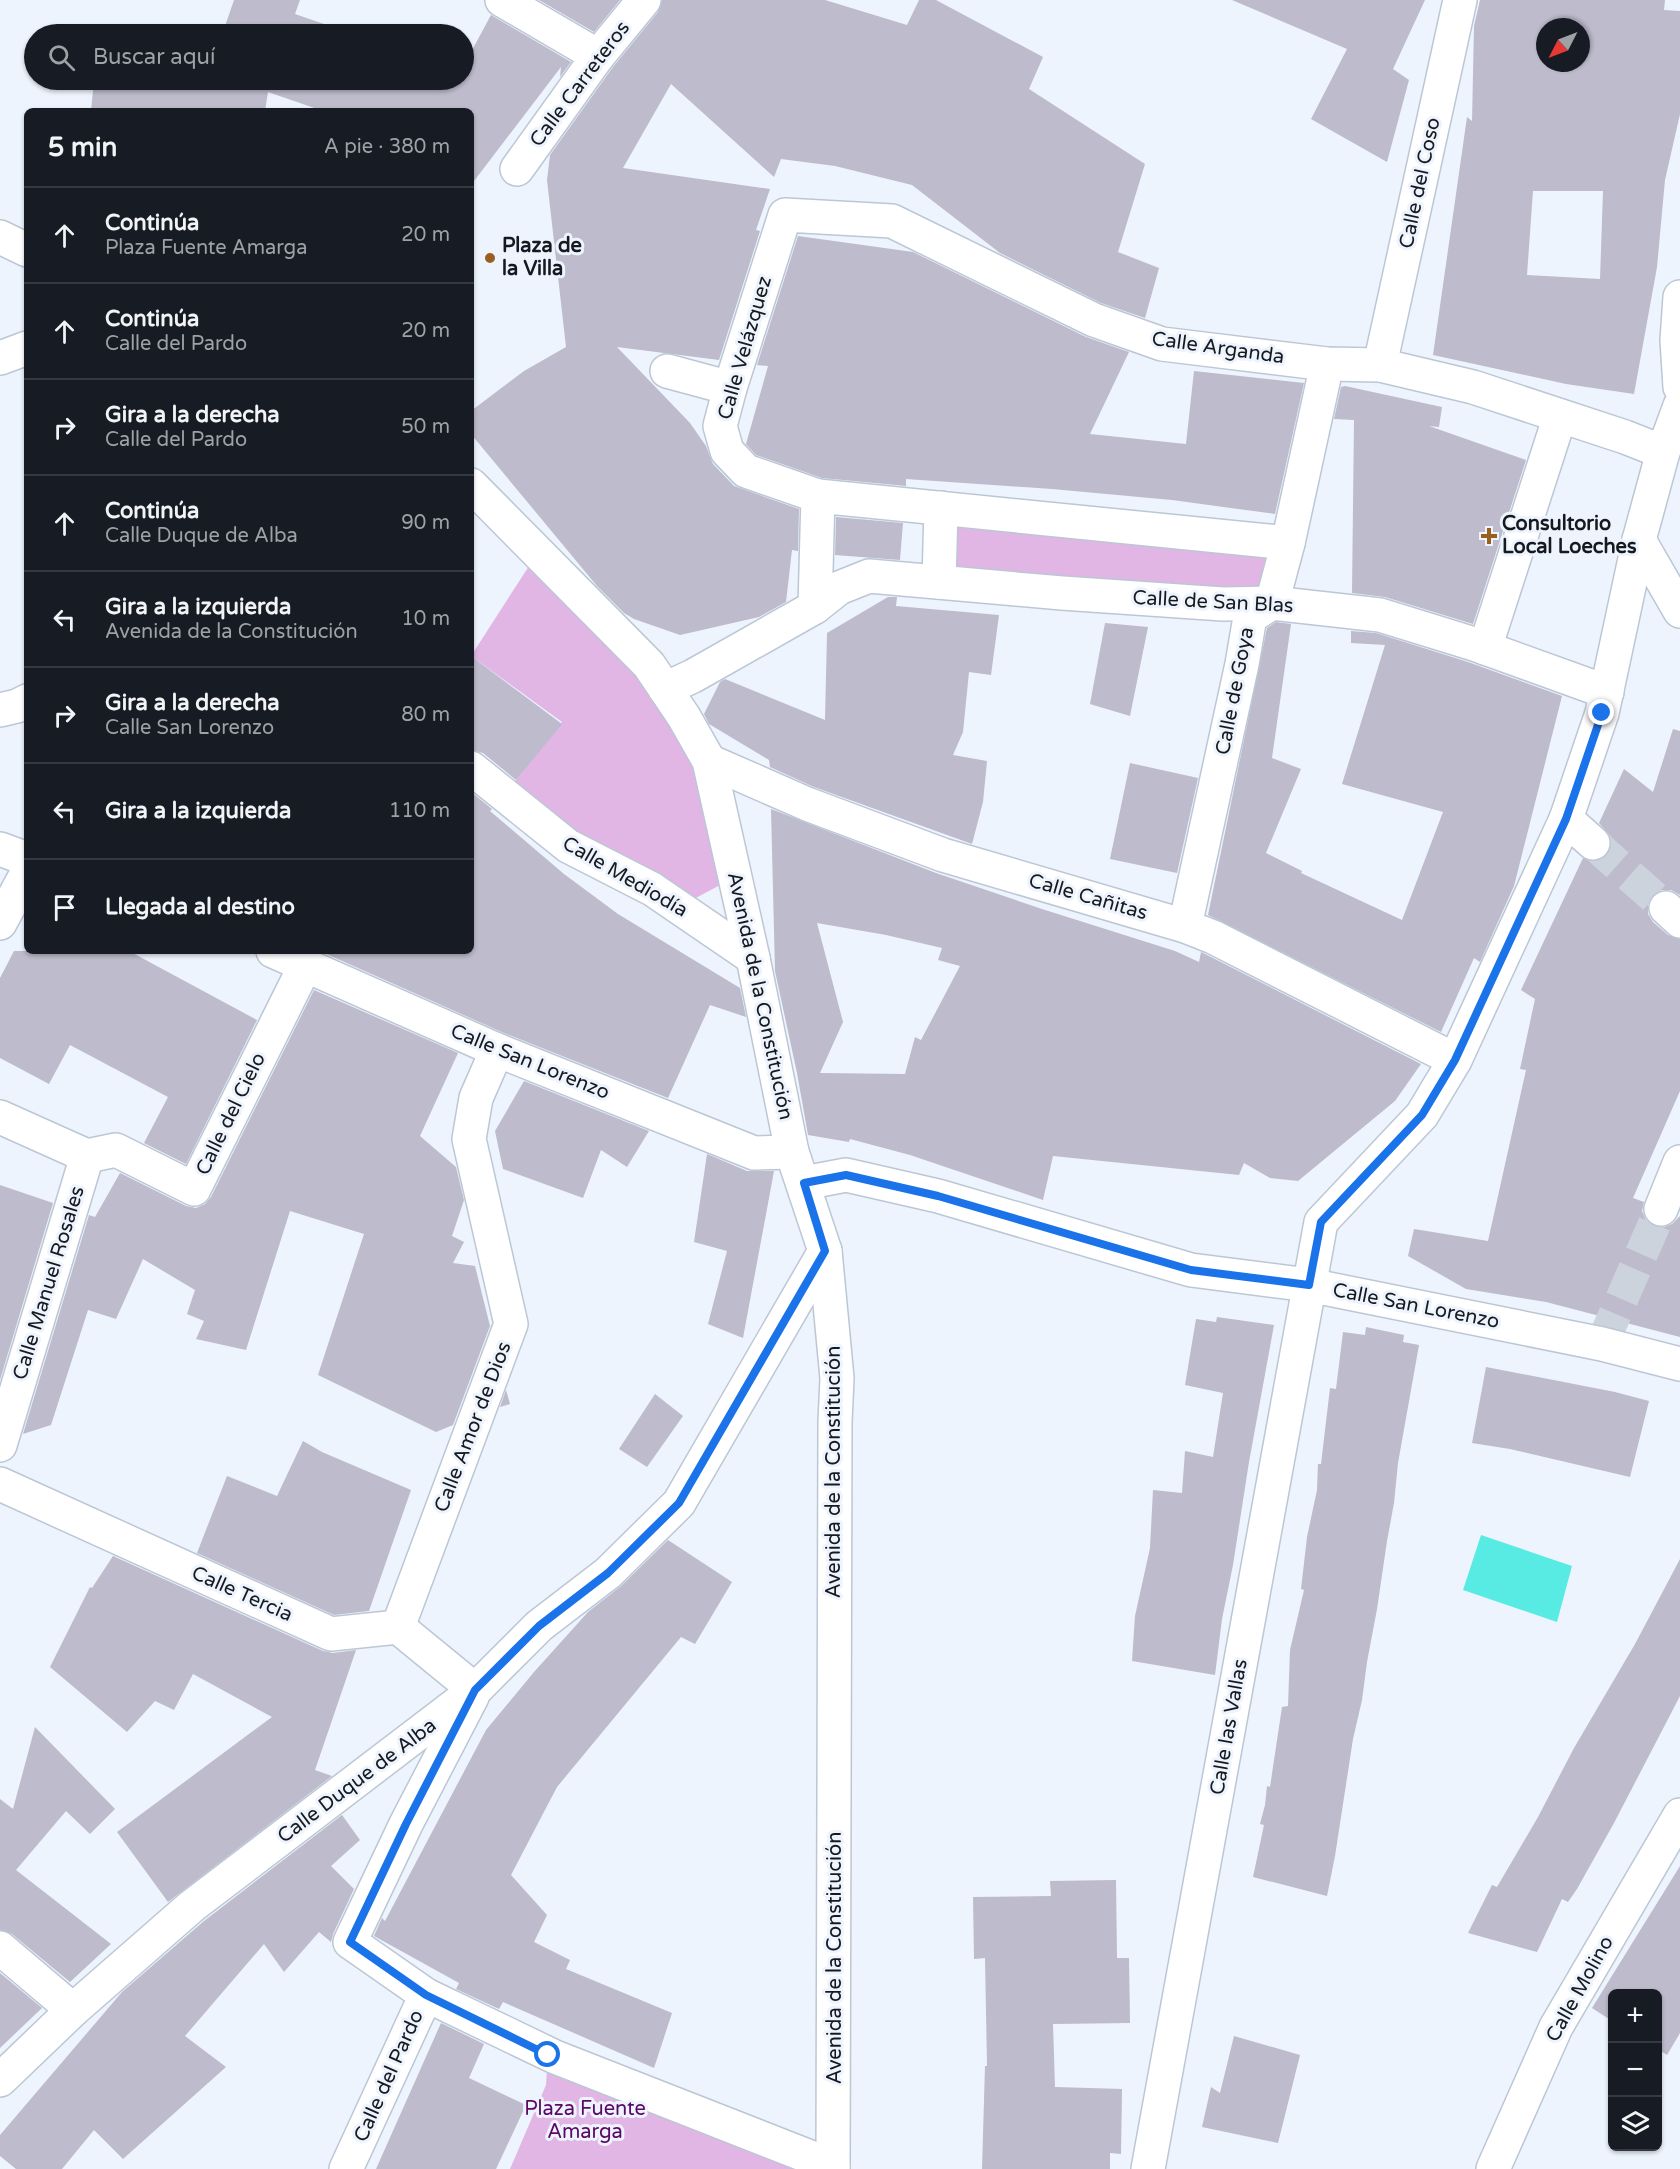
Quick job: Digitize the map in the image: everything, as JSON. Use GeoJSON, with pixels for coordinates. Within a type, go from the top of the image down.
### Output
{"type":"FeatureCollection","features":[{"type":"Feature","properties":{"kind":"street"},"geometry":{"type":"LineString","coordinates":[[502,0],[597,56]]}},
{"type":"Feature","properties":{"kind":"street","name":"Calle Carreteros"},"geometry":{"type":"LineString","coordinates":[[517,169],[597,56],[645,0]]}},
{"type":"Feature","properties":{"kind":"street","name":"Calle del Coso"},"geometry":{"type":"LineString","coordinates":[[1380,365],[1460,0]]}},
{"type":"Feature","properties":{"kind":"street","name":"Calle Arganda"},"geometry":{"type":"LineString","coordinates":[[785,215],[892,221],[1094,320],[1162,344],[1327,363],[1380,365],[1473,387],[1625,437],[1663,452]]}},
{"type":"Feature","properties":{"kind":"street","name":"Calle Velázquez"},"geometry":{"type":"LineString","coordinates":[[785,215],[720,426],[728,451],[746,471],[818,496]]}},
{"type":"Feature","properties":{"kind":"street"},"geometry":{"type":"LineString","coordinates":[[0,237],[24,249]]}},
{"type":"Feature","properties":{"kind":"street"},"geometry":{"type":"LineString","coordinates":[[1680,297],[1677,340],[1680,387]]}},
{"type":"Feature","properties":{"kind":"street"},"geometry":{"type":"LineString","coordinates":[[0,357],[24,349]]}},
{"type":"Feature","properties":{"kind":"street"},"geometry":{"type":"LineString","coordinates":[[1272,603],[1288,543],[1327,363]]}},
{"type":"Feature","properties":{"kind":"street"},"geometry":{"type":"LineString","coordinates":[[668,371],[730,388]]}},
{"type":"Feature","properties":{"kind":"street","name":"Calle las Vallas"},"geometry":{"type":"LineString","coordinates":[[1148,2169],[1321,1222],[1422,1115],[1455,1060],[1566,819],[1602,713],[1639,540],[1663,452],[1680,406]]}},
{"type":"Feature","properties":{"kind":"street"},"geometry":{"type":"LineString","coordinates":[[1485,648],[1560,416]]}},
{"type":"Feature","properties":{"kind":"street","name":"Avenida de la Constitución"},"geometry":{"type":"LineString","coordinates":[[474,488],[649,665],[709,761],[753,958],[792,1152],[825,1251],[837,1378],[833,2168]]}},
{"type":"Feature","properties":{"kind":"street"},"geometry":{"type":"LineString","coordinates":[[815,607],[818,496],[1288,543]]}},
{"type":"Feature","properties":{"kind":"street"},"geometry":{"type":"LineString","coordinates":[[939,582],[941,508]]}},
{"type":"Feature","properties":{"kind":"street"},"geometry":{"type":"LineString","coordinates":[[1639,540],[1680,611]]}},
{"type":"Feature","properties":{"kind":"street","name":"Calle de San Blas"},"geometry":{"type":"LineString","coordinates":[[665,689],[744,648],[815,607],[839,588],[869,576],[1223,604],[1272,603],[1380,615],[1485,648],[1607,692]]}},
{"type":"Feature","properties":{"kind":"street","name":"Calle de Goya"},"geometry":{"type":"LineString","coordinates":[[1185,926],[1242,664],[1250,617],[1272,603]]}},
{"type":"Feature","properties":{"kind":"street"},"geometry":{"type":"LineString","coordinates":[[0,710],[24,702]]}},
{"type":"Feature","properties":{"kind":"street","name":"Calle Cañitas"},"geometry":{"type":"LineString","coordinates":[[709,761],[807,804],[943,855],[1185,926],[1213,937],[1455,1060]]}},
{"type":"Feature","properties":{"kind":"street","name":"Calle Mediodía"},"geometry":{"type":"LineString","coordinates":[[474,770],[568,846],[652,889],[753,958]]}},
{"type":"Feature","properties":{"kind":"street"},"geometry":{"type":"LineString","coordinates":[[1566,819],[1593,843]]}},
{"type":"Feature","properties":{"kind":"street"},"geometry":{"type":"LineString","coordinates":[[0,849],[24,858]]}},
{"type":"Feature","properties":{"kind":"street"},"geometry":{"type":"LineString","coordinates":[[0,923],[24,879]]}},
{"type":"Feature","properties":{"kind":"street","name":"Calle San Lorenzo"},"geometry":{"type":"LineString","coordinates":[[279,954],[497,1050],[754,1153],[792,1152]]}},
{"type":"Feature","properties":{"kind":"street","name":"Calle del Cielo"},"geometry":{"type":"LineString","coordinates":[[87,1156],[116,1150],[194,1189],[305,966]]}},
{"type":"Feature","properties":{"kind":"street","name":"Calle Amor de Dios"},"geometry":{"type":"LineString","coordinates":[[398,1627],[512,1324],[470,1139],[476,1098],[497,1050]]}},
{"type":"Feature","properties":{"kind":"street"},"geometry":{"type":"LineString","coordinates":[[0,1117],[87,1156]]}},
{"type":"Feature","properties":{"kind":"street","name":"Calle Manuel Rosales"},"geometry":{"type":"LineString","coordinates":[[0,1445],[87,1156]]}},
{"type":"Feature","properties":{"kind":"street"},"geometry":{"type":"LineString","coordinates":[[1660,1209],[1680,1162]]}},
{"type":"Feature","properties":{"kind":"street","name":"Calle San Lorenzo"},"geometry":{"type":"LineString","coordinates":[[804,1183],[846,1175],[938,1196],[1191,1270],[1309,1285],[1602,1344],[1680,1364]]}},
{"type":"Feature","properties":{"kind":"street","name":"Calle Duque de Alba"},"geometry":{"type":"LineString","coordinates":[[0,2080],[73,2010],[192,1906],[475,1690],[539,1626],[608,1573],[679,1503],[825,1251]]}},
{"type":"Feature","properties":{"kind":"street","name":"Calle Tercia"},"geometry":{"type":"LineString","coordinates":[[0,1484],[331,1634],[398,1627]]}},
{"type":"Feature","properties":{"kind":"street"},"geometry":{"type":"LineString","coordinates":[[398,1627],[475,1690]]}},
{"type":"Feature","properties":{"kind":"street","name":"Calle del Pardo"},"geometry":{"type":"LineString","coordinates":[[346,2169],[426,1995],[350,1942],[406,1824],[475,1690]]}},
{"type":"Feature","properties":{"kind":"street","name":"Calle Molino"},"geometry":{"type":"LineString","coordinates":[[1493,2169],[1556,2027],[1680,1815]]}},
{"type":"Feature","properties":{"kind":"street"},"geometry":{"type":"LineString","coordinates":[[0,1948],[73,2010]]}},
{"type":"Feature","properties":{"kind":"street"},"geometry":{"type":"LineString","coordinates":[[426,1995],[555,2057],[833,2168]]}},
{"type":"Feature","properties":{"kind":"green space"},"geometry":{"type":"Polygon","coordinates":[[[941,508],[1288,543],[1272,603],[939,582],[941,508]]]}},
{"type":"Feature","properties":{"kind":"green space"},"geometry":{"type":"Polygon","coordinates":[[[538,552],[684,717],[735,877],[679,907],[504,795],[562,722],[474,658],[474,651],[538,552]]]}},
{"type":"Feature","properties":{"kind":"green space","name":"Plaza Fuente Amarga"},"geometry":{"type":"Polygon","coordinates":[[[548,2055],[833,2169],[510,2169],[546,2085],[548,2055]]]}},
{"type":"Feature","properties":{"kind":"shaded area"},"geometry":{"type":"Polygon","coordinates":[[[1481,1535],[1572,1566],[1557,1622],[1463,1590],[1481,1535]]]}},
{"type":"Feature","properties":{"kind":"building"},"geometry":{"type":"Polygon","coordinates":[[[234,0],[300,0],[295,14],[324,24],[226,24],[234,0]]]}},
{"type":"Feature","properties":{"kind":"building"},"geometry":{"type":"Polygon","coordinates":[[[539,0],[620,0],[594,32],[539,0]]]}},
{"type":"Feature","properties":{"kind":"building"},"geometry":{"type":"Polygon","coordinates":[[[662,0],[825,0],[907,25],[919,0],[936,0],[1043,57],[1029,89],[1145,164],[1118,252],[1159,268],[1145,318],[1101,303],[1000,253],[912,185],[835,166],[781,159],[774,177],[671,84],[623,168],[770,189],[756,230],[760,231],[719,360],[617,347],[690,423],[706,446],[713,464],[734,486],[799,509],[798,551],[792,550],[786,602],[759,617],[680,635],[634,619],[624,613],[597,586],[474,438],[474,409],[524,371],[566,347],[547,180],[550,155],[613,67],[658,12],[662,0]]]}},
{"type":"Feature","properties":{"kind":"building"},"geometry":{"type":"Polygon","coordinates":[[[1232,0],[1425,0],[1393,69],[1409,80],[1387,162],[1311,119],[1347,49],[1232,0]]]}},
{"type":"Feature","properties":{"kind":"building"},"geometry":{"type":"Polygon","coordinates":[[[1480,0],[1665,0],[1664,10],[1680,11],[1680,114],[1665,180],[1657,267],[1634,394],[1566,384],[1433,355],[1467,117],[1472,121],[1474,26],[1480,0]],[[1533,191],[1527,275],[1600,279],[1603,191],[1533,191]]]}},
{"type":"Feature","properties":{"kind":"building"},"geometry":{"type":"Polygon","coordinates":[[[491,15],[571,62],[560,77],[561,67],[474,181],[474,108],[314,108],[268,92],[265,108],[91,108],[93,90],[474,90],[474,46],[491,15]]]}},
{"type":"Feature","properties":{"kind":"building"},"geometry":{"type":"Polygon","coordinates":[[[798,236],[913,252],[1086,337],[1129,352],[1090,434],[1186,444],[1194,371],[1304,383],[1275,514],[1172,500],[1052,489],[906,479],[906,486],[822,478],[756,455],[746,444],[768,366],[757,365],[798,236]]]}},
{"type":"Feature","properties":{"kind":"building"},"geometry":{"type":"Polygon","coordinates":[[[1341,387],[1442,407],[1439,427],[1429,426],[1526,460],[1473,624],[1385,597],[1352,593],[1354,420],[1334,419],[1341,387]]]}},
{"type":"Feature","properties":{"kind":"building"},"geometry":{"type":"Polygon","coordinates":[[[836,517],[903,523],[900,560],[835,555],[836,517]]]}},
{"type":"Feature","properties":{"kind":"building"},"geometry":{"type":"Polygon","coordinates":[[[888,597],[897,597],[896,606],[999,615],[991,675],[969,672],[963,732],[953,755],[987,761],[983,802],[972,844],[814,787],[770,767],[769,760],[709,724],[704,714],[720,682],[725,679],[825,720],[827,633],[888,597]]]}},
{"type":"Feature","properties":{"kind":"building"},"geometry":{"type":"Polygon","coordinates":[[[1276,622],[1291,624],[1272,758],[1301,769],[1266,853],[1302,871],[1301,873],[1402,920],[1443,812],[1342,784],[1385,645],[1351,643],[1351,631],[1376,633],[1468,662],[1562,696],[1514,886],[1480,962],[1474,958],[1441,1032],[1208,915],[1267,628],[1276,622]]]}},
{"type":"Feature","properties":{"kind":"building"},"geometry":{"type":"Polygon","coordinates":[[[1105,623],[1148,627],[1130,716],[1090,704],[1105,623]]]}},
{"type":"Feature","properties":{"kind":"building"},"geometry":{"type":"Polygon","coordinates":[[[474,658],[562,724],[516,780],[483,753],[474,751],[474,658]]]}},
{"type":"Feature","properties":{"kind":"building"},"geometry":{"type":"Polygon","coordinates":[[[1673,729],[1680,731],[1680,895],[1671,890],[1661,890],[1652,896],[1648,904],[1648,914],[1653,922],[1668,935],[1680,939],[1680,1091],[1633,1198],[1644,1202],[1642,1211],[1646,1220],[1655,1227],[1672,1224],[1680,1216],[1680,1337],[1546,1302],[1466,1289],[1408,1256],[1414,1229],[1488,1241],[1526,1070],[1520,1069],[1535,999],[1521,990],[1583,858],[1599,861],[1607,856],[1611,847],[1611,837],[1599,823],[1624,769],[1653,792],[1673,729]]]}},
{"type":"Feature","properties":{"kind":"building"},"geometry":{"type":"Polygon","coordinates":[[[1130,763],[1198,778],[1177,873],[1110,859],[1130,763]]]}},
{"type":"Feature","properties":{"kind":"building"},"geometry":{"type":"Polygon","coordinates":[[[474,794],[492,809],[490,811],[564,874],[618,914],[740,988],[746,1017],[710,1005],[668,1098],[504,1033],[326,954],[474,954],[474,794]]]}},
{"type":"Feature","properties":{"kind":"building"},"geometry":{"type":"Polygon","coordinates":[[[771,809],[936,873],[1175,951],[1199,962],[1201,952],[1421,1064],[1395,1101],[1298,1181],[1270,1178],[1244,1163],[1239,1175],[1053,1156],[1043,1200],[910,1155],[850,1139],[849,1142],[808,1135],[775,971],[771,809]],[[817,923],[843,1022],[820,1073],[905,1074],[915,1037],[921,1040],[960,966],[938,960],[942,948],[817,923]]]}},
{"type":"Feature","properties":{"kind":"building"},"geometry":{"type":"Polygon","coordinates":[[[14,951],[24,951],[24,954],[135,954],[257,1020],[186,1164],[144,1143],[168,1097],[70,1045],[49,1084],[0,1058],[0,978],[14,951]]]}},
{"type":"Feature","properties":{"kind":"building"},"geometry":{"type":"Polygon","coordinates":[[[314,990],[458,1053],[420,1136],[456,1167],[464,1200],[452,1236],[464,1242],[453,1263],[475,1266],[490,1326],[453,1425],[436,1432],[318,1375],[364,1234],[290,1211],[246,1350],[196,1339],[204,1321],[187,1314],[195,1290],[143,1259],[116,1319],[88,1310],[51,1425],[23,1434],[89,1215],[95,1217],[120,1173],[186,1206],[196,1208],[205,1204],[211,1197],[314,990]]]}},
{"type":"Feature","properties":{"kind":"building"},"geometry":{"type":"Polygon","coordinates":[[[524,1081],[649,1131],[627,1167],[601,1150],[583,1198],[503,1169],[495,1131],[524,1081]]]}},
{"type":"Feature","properties":{"kind":"building"},"geometry":{"type":"Polygon","coordinates":[[[707,1154],[747,1171],[774,1171],[743,1338],[708,1324],[727,1251],[694,1242],[707,1154]]]}},
{"type":"Feature","properties":{"kind":"building"},"geometry":{"type":"Polygon","coordinates":[[[0,1185],[53,1203],[0,1380],[0,1185]]]}},
{"type":"Feature","properties":{"kind":"building"},"geometry":{"type":"Polygon","coordinates":[[[1217,1317],[1274,1325],[1222,1619],[1215,1675],[1132,1661],[1135,1616],[1150,1548],[1153,1490],[1182,1493],[1185,1451],[1213,1457],[1223,1393],[1185,1385],[1196,1319],[1216,1322],[1217,1317]]]}},
{"type":"Feature","properties":{"kind":"building"},"geometry":{"type":"Polygon","coordinates":[[[1366,1327],[1404,1335],[1403,1342],[1419,1345],[1398,1463],[1394,1503],[1362,1700],[1353,1739],[1327,1896],[1253,1877],[1264,1825],[1260,1824],[1267,1786],[1270,1787],[1282,1707],[1288,1706],[1290,1650],[1304,1590],[1301,1589],[1307,1537],[1317,1490],[1318,1464],[1321,1464],[1330,1388],[1336,1389],[1343,1332],[1365,1335],[1366,1327]]]}},
{"type":"Feature","properties":{"kind":"building"},"geometry":{"type":"Polygon","coordinates":[[[1486,1367],[1615,1392],[1649,1401],[1630,1477],[1510,1449],[1472,1443],[1486,1367]]]}},
{"type":"Feature","properties":{"kind":"building"},"geometry":{"type":"Polygon","coordinates":[[[506,1390],[510,1404],[500,1407],[506,1390]]]}},
{"type":"Feature","properties":{"kind":"building"},"geometry":{"type":"Polygon","coordinates":[[[655,1394],[683,1416],[647,1467],[619,1449],[655,1394]]]}},
{"type":"Feature","properties":{"kind":"building"},"geometry":{"type":"Polygon","coordinates":[[[303,1441],[322,1452],[411,1490],[369,1611],[334,1615],[197,1553],[227,1476],[277,1496],[303,1441]]]}},
{"type":"Feature","properties":{"kind":"building"},"geometry":{"type":"Polygon","coordinates":[[[668,1540],[732,1582],[695,1644],[681,1637],[557,1787],[511,1875],[547,1915],[534,1942],[570,1960],[566,1969],[672,2013],[654,2068],[503,2002],[499,2009],[456,1989],[459,1983],[374,1936],[382,1918],[385,1921],[486,1730],[588,1612],[621,1586],[668,1540]]]}},
{"type":"Feature","properties":{"kind":"building"},"geometry":{"type":"Polygon","coordinates":[[[113,1556],[323,1651],[333,1653],[356,1650],[315,1770],[332,1776],[168,1902],[117,1832],[272,1717],[193,1674],[174,1710],[155,1701],[127,1732],[50,1667],[90,1587],[92,1588],[113,1556]]]}},
{"type":"Feature","properties":{"kind":"building"},"geometry":{"type":"Polygon","coordinates":[[[1680,1559],[1680,1696],[1577,1889],[1568,1902],[1562,1899],[1537,1952],[1468,1933],[1492,1885],[1497,1887],[1538,1817],[1680,1559]]]}},
{"type":"Feature","properties":{"kind":"building"},"geometry":{"type":"Polygon","coordinates":[[[35,1727],[115,1809],[90,1834],[66,1811],[16,1870],[111,1944],[70,1982],[12,1934],[0,1930],[0,1799],[13,1809],[35,1727]]]}},
{"type":"Feature","properties":{"kind":"building"},"geometry":{"type":"Polygon","coordinates":[[[342,1815],[360,1840],[331,1866],[354,1889],[331,1942],[319,1932],[284,1972],[264,1944],[185,2036],[226,2067],[123,2159],[94,2130],[62,2169],[16,2169],[0,2156],[0,2135],[122,1992],[204,1921],[342,1815]]]}},
{"type":"Feature","properties":{"kind":"building"},"geometry":{"type":"Polygon","coordinates":[[[1680,1866],[1680,2033],[1667,2055],[1662,2052],[1662,1989],[1608,1989],[1608,2018],[1592,2008],[1680,1866]]]}},
{"type":"Feature","properties":{"kind":"building"},"geometry":{"type":"Polygon","coordinates":[[[1116,1880],[1117,1958],[1129,1958],[1130,2023],[1053,2024],[1055,2087],[1122,2089],[1121,2154],[1110,2153],[1110,2169],[982,2169],[985,2066],[987,2066],[985,1958],[974,1959],[973,1897],[1051,1896],[1050,1881],[1116,1880]]]}},
{"type":"Feature","properties":{"kind":"building"},"geometry":{"type":"Polygon","coordinates":[[[0,1973],[42,2008],[0,2048],[0,1973]]]}},
{"type":"Feature","properties":{"kind":"building"},"geometry":{"type":"Polygon","coordinates":[[[441,2023],[484,2044],[469,2078],[526,2105],[496,2169],[376,2169],[441,2023]]]}},
{"type":"Feature","properties":{"kind":"building"},"geometry":{"type":"Polygon","coordinates":[[[1234,2036],[1300,2055],[1278,2143],[1202,2127],[1211,2087],[1220,2093],[1234,2036]]]}},
{"type":"Feature","properties":{"kind":"tunnel"},"geometry":{"type":"LineString","coordinates":[[1593,843],[1666,908]]}},
{"type":"Feature","properties":{"kind":"tunnel"},"geometry":{"type":"LineString","coordinates":[[1602,1344],[1661,1209]]}},
{"type":"Feature","properties":{"kind":"place","name":"Plaza de la Villa"},"geometry":{"type":"Point","coordinates":[490,258]}},
{"type":"Feature","properties":{"kind":"place","name":"Consultorio Local Loeches"},"geometry":{"type":"Point","coordinates":[1489,536]}},
{"type":"Feature","properties":{"kind":"route"},"geometry":{"type":"LineString","coordinates":[[548,2055],[426,1995],[350,1942],[406,1824],[475,1690],[539,1626],[608,1573],[679,1503],[825,1251],[804,1183],[846,1175],[938,1196],[1191,1270],[1309,1285],[1321,1222],[1422,1115],[1455,1060],[1566,819],[1602,713]]}}]}
